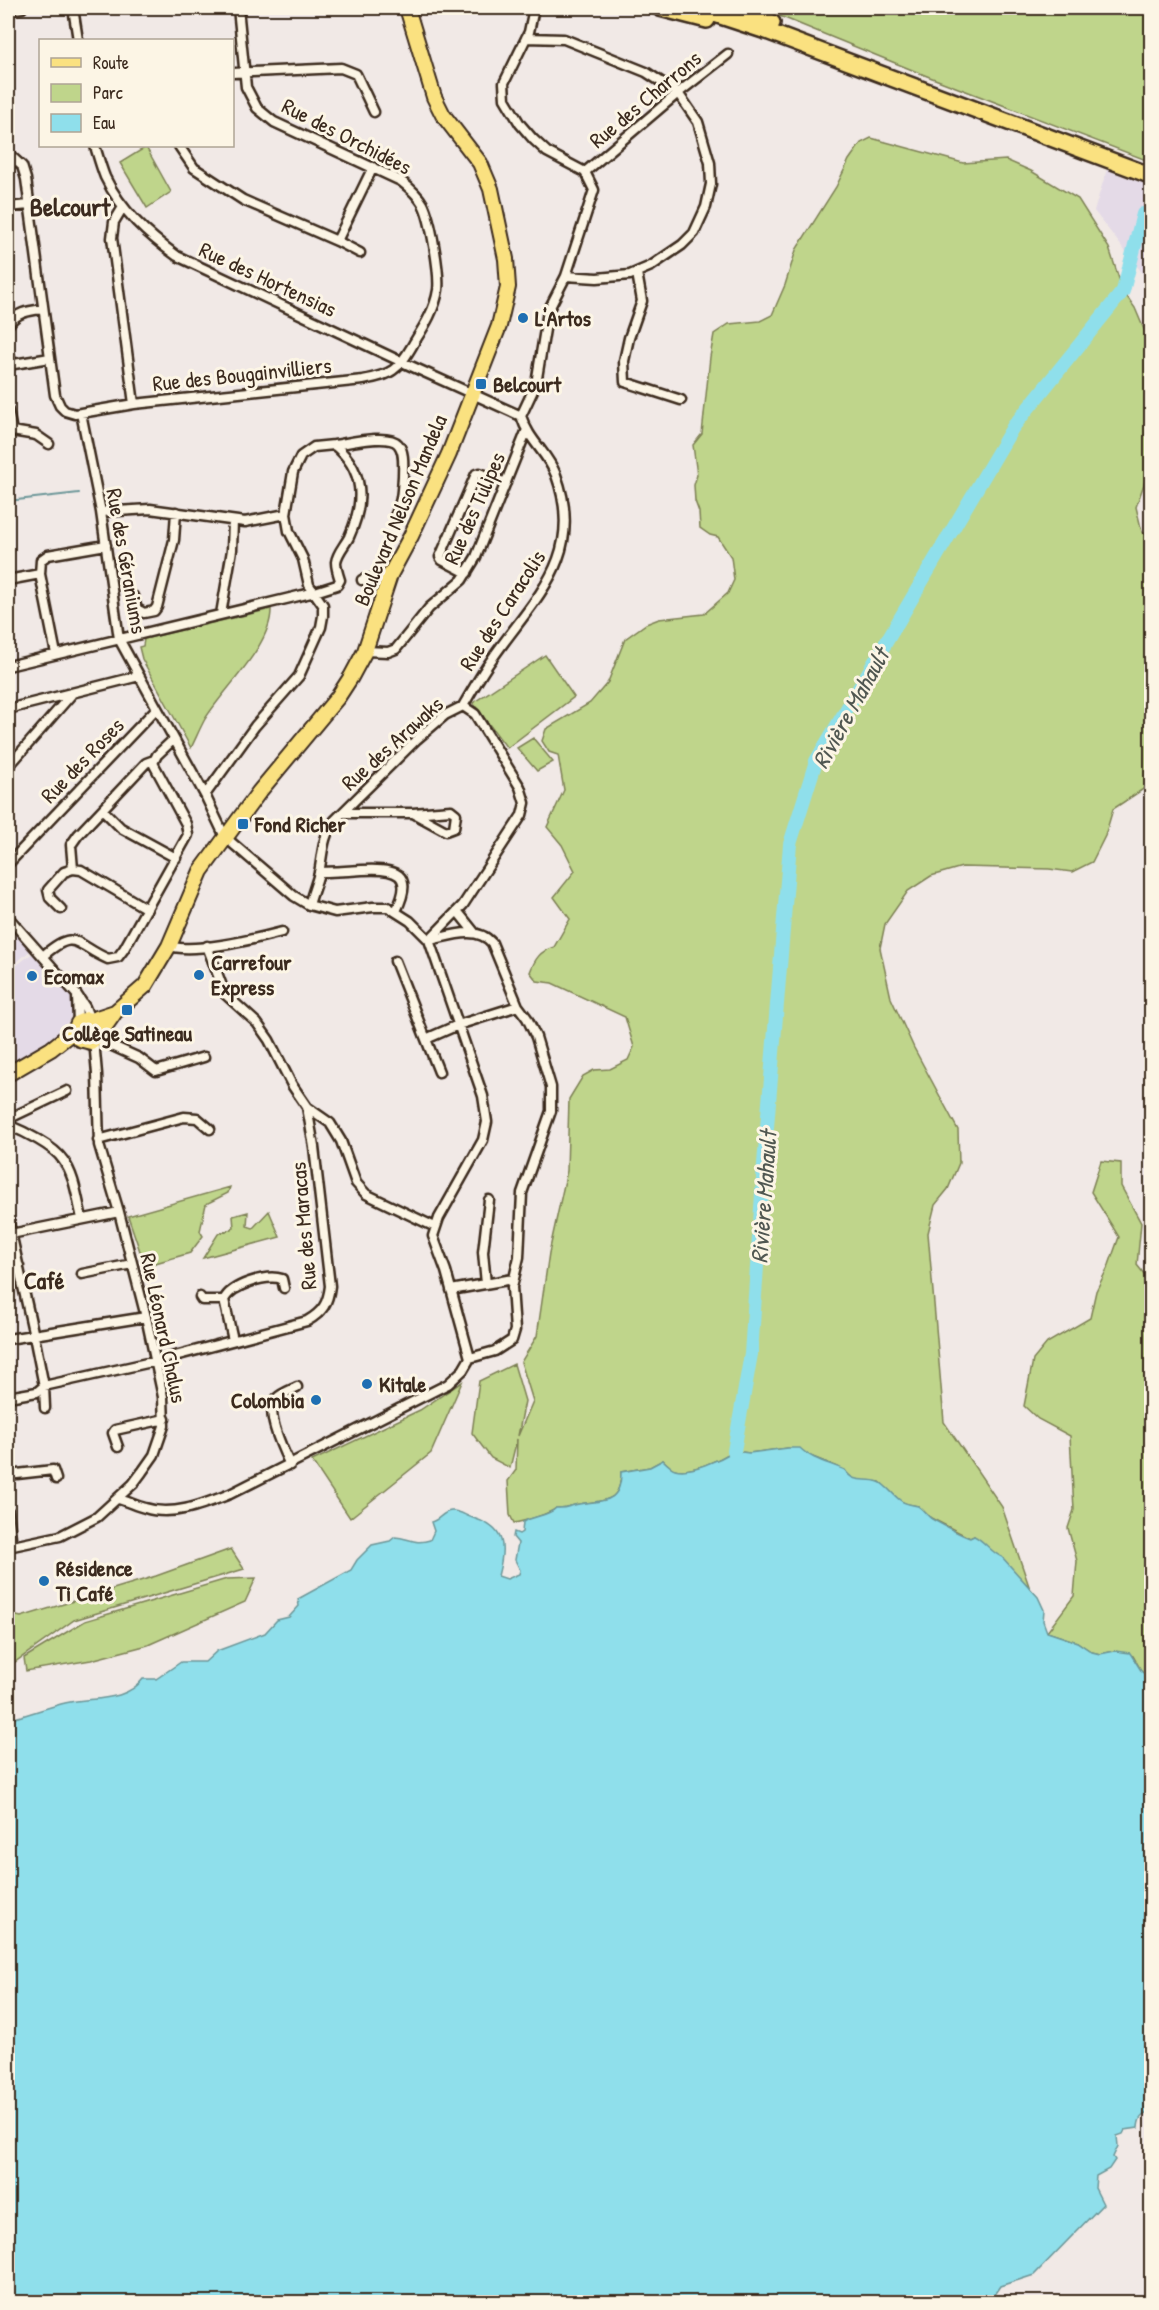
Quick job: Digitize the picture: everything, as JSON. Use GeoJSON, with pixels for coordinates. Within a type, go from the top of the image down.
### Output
{"type":"FeatureCollection","features":[{"type":"Feature","properties":{"kind":"highway"},"geometry":{"type":"LineString","coordinates":[[660,8],[722,23],[771,27]]}},
{"type":"Feature","properties":{"kind":"highway"},"geometry":{"type":"LineString","coordinates":[[696,8],[771,27],[1152,170]]}},
{"type":"Feature","properties":{"kind":"highway"},"geometry":{"type":"LineString","coordinates":[[729,8],[771,27],[1152,176]]}},
{"type":"Feature","properties":{"kind":"highway"},"geometry":{"type":"LineString","coordinates":[[744,8],[759,14],[771,27]]}},
{"type":"Feature","properties":{"kind":"main road","name":"Boulevard Nelson Mandela"},"geometry":{"type":"LineString","coordinates":[[8,1074],[51,1049],[87,1032],[145,986],[169,946],[201,871],[225,837],[338,697],[365,651],[390,575],[434,489],[499,326],[508,286],[506,260],[491,189],[480,162],[443,115],[434,97],[407,8]]}},
{"type":"Feature","properties":{"kind":"street"},"geometry":{"type":"LineString","coordinates":[[8,10],[22,8]]}},
{"type":"Feature","properties":{"kind":"street"},"geometry":{"type":"LineString","coordinates":[[73,8],[78,39]]}},
{"type":"Feature","properties":{"kind":"street","name":"Rue des Orchidées"},"geometry":{"type":"LineString","coordinates":[[238,8],[243,73],[250,98],[257,108],[274,122],[401,181],[414,191],[424,205],[429,219],[438,290],[432,309],[402,362]]}},
{"type":"Feature","properties":{"kind":"street"},"geometry":{"type":"LineString","coordinates":[[472,393],[521,416],[536,384],[548,311],[566,276],[594,190],[585,172],[547,152],[533,139],[520,124],[505,99],[504,83],[526,38],[534,8]]}},
{"type":"Feature","properties":{"kind":"street"},"geometry":{"type":"LineString","coordinates":[[526,38],[564,39],[646,72],[678,93],[698,122],[707,149],[711,184],[706,207],[694,233],[682,245],[637,273],[597,278],[566,276]]}},
{"type":"Feature","properties":{"kind":"street","name":"Rue des Charrons"},"geometry":{"type":"LineString","coordinates":[[585,172],[728,54]]}},
{"type":"Feature","properties":{"kind":"street"},"geometry":{"type":"LineString","coordinates":[[234,73],[341,68],[356,74],[374,112]]}},
{"type":"Feature","properties":{"kind":"street","name":"Rue des Hortensias"},"geometry":{"type":"LineString","coordinates":[[95,147],[105,177],[123,207],[156,241],[177,256],[472,393]]}},
{"type":"Feature","properties":{"kind":"street"},"geometry":{"type":"LineString","coordinates":[[180,147],[194,168],[243,200],[360,253]]}},
{"type":"Feature","properties":{"kind":"street"},"geometry":{"type":"LineString","coordinates":[[9,155],[22,166],[57,401],[70,413],[81,413]]}},
{"type":"Feature","properties":{"kind":"street"},"geometry":{"type":"LineString","coordinates":[[337,242],[373,167]]}},
{"type":"Feature","properties":{"kind":"street"},"geometry":{"type":"LineString","coordinates":[[8,207],[29,205]]}},
{"type":"Feature","properties":{"kind":"street"},"geometry":{"type":"LineString","coordinates":[[123,207],[114,222],[112,238],[134,404]]}},
{"type":"Feature","properties":{"kind":"street"},"geometry":{"type":"LineString","coordinates":[[637,273],[642,301],[629,338],[624,361],[625,382],[681,400]]}},
{"type":"Feature","properties":{"kind":"street"},"geometry":{"type":"LineString","coordinates":[[8,325],[13,317],[20,313],[43,309]]}},
{"type":"Feature","properties":{"kind":"street"},"geometry":{"type":"LineString","coordinates":[[8,352],[10,365],[50,358]]}},
{"type":"Feature","properties":{"kind":"street","name":"Rue des Bougainvilliers"},"geometry":{"type":"LineString","coordinates":[[81,413],[134,404],[363,380],[387,374],[402,362]]}},
{"type":"Feature","properties":{"kind":"street"},"geometry":{"type":"LineString","coordinates":[[8,411],[10,432],[36,435],[50,444]]}},
{"type":"Feature","properties":{"kind":"street","name":"Rue des Géraniums"},"geometry":{"type":"LineString","coordinates":[[81,413],[101,512],[119,639],[205,795],[225,837]]}},
{"type":"Feature","properties":{"kind":"street","name":"Rue des Caracolis"},"geometry":{"type":"LineString","coordinates":[[463,706],[491,660],[531,608],[559,559],[565,524],[563,504],[555,474],[546,457],[526,432],[521,416]]}},
{"type":"Feature","properties":{"kind":"street","name":"Rue des Tulipes"},"geometry":{"type":"LineString","coordinates":[[365,651],[396,650],[429,608],[467,573],[476,557],[526,432]]}},
{"type":"Feature","properties":{"kind":"street"},"geometry":{"type":"LineString","coordinates":[[205,795],[255,726],[305,666],[321,627],[322,605],[309,585],[303,560],[289,531],[286,514],[293,472],[297,463],[307,450],[314,447],[385,438],[398,444],[403,463],[402,500],[395,516]]}},
{"type":"Feature","properties":{"kind":"street"},"geometry":{"type":"LineString","coordinates":[[8,666],[332,587],[339,582],[337,557],[351,533],[360,500],[354,468],[346,454],[334,445]]}},
{"type":"Feature","properties":{"kind":"street"},"geometry":{"type":"LineString","coordinates":[[467,573],[440,557],[476,474],[480,473],[506,483]]}},
{"type":"Feature","properties":{"kind":"street"},"geometry":{"type":"LineString","coordinates":[[101,512],[135,509],[176,512],[233,521],[263,520],[286,514]]}},
{"type":"Feature","properties":{"kind":"street"},"geometry":{"type":"LineString","coordinates":[[133,596],[137,609],[144,613],[150,613],[158,607],[174,540],[176,512]]}},
{"type":"Feature","properties":{"kind":"street"},"geometry":{"type":"LineString","coordinates":[[221,614],[232,550],[233,521]]}},
{"type":"Feature","properties":{"kind":"street"},"geometry":{"type":"LineString","coordinates":[[56,654],[40,574],[40,562],[48,555],[106,545]]}},
{"type":"Feature","properties":{"kind":"street"},"geometry":{"type":"LineString","coordinates":[[8,580],[40,574]]}},
{"type":"Feature","properties":{"kind":"street"},"geometry":{"type":"LineString","coordinates":[[362,580],[390,575]]}},
{"type":"Feature","properties":{"kind":"street"},"geometry":{"type":"LineString","coordinates":[[8,709],[139,676]]}},
{"type":"Feature","properties":{"kind":"street"},"geometry":{"type":"LineString","coordinates":[[8,766],[71,694]]}},
{"type":"Feature","properties":{"kind":"street","name":"Rue des Arawaks"},"geometry":{"type":"LineString","coordinates":[[309,905],[319,872],[327,831],[342,813],[417,739],[449,712],[463,706],[471,710],[484,726],[520,787],[525,803],[517,824],[458,912],[429,940]]}},
{"type":"Feature","properties":{"kind":"street","name":"Rue des Roses"},"geometry":{"type":"LineString","coordinates":[[8,864],[157,708]]}},
{"type":"Feature","properties":{"kind":"street"},"geometry":{"type":"LineString","coordinates":[[73,869],[71,845],[78,835],[146,763],[154,760],[174,739]]}},
{"type":"Feature","properties":{"kind":"street"},"geometry":{"type":"LineString","coordinates":[[8,917],[43,956],[57,944],[72,939],[108,959],[115,958],[124,949],[176,858],[186,839],[188,829],[156,769],[154,760]]}},
{"type":"Feature","properties":{"kind":"street"},"geometry":{"type":"LineString","coordinates":[[103,810],[125,830],[176,858]]}},
{"type":"Feature","properties":{"kind":"street"},"geometry":{"type":"LineString","coordinates":[[342,813],[412,813],[451,810],[456,814],[454,828],[446,831],[412,813]]}},
{"type":"Feature","properties":{"kind":"street"},"geometry":{"type":"LineString","coordinates":[[118,1499],[144,1508],[164,1510],[194,1506],[230,1494],[448,1384],[464,1370],[470,1358],[433,1236],[435,1227],[480,1146],[488,1122],[486,1103],[429,940],[422,930],[396,910],[388,907],[330,911],[309,905],[294,896],[225,837]]}},
{"type":"Feature","properties":{"kind":"street"},"geometry":{"type":"LineString","coordinates":[[61,909],[50,898],[48,890],[64,872],[73,869],[81,870],[147,909]]}},
{"type":"Feature","properties":{"kind":"street"},"geometry":{"type":"LineString","coordinates":[[319,872],[392,870],[398,875],[404,888],[404,895],[396,910]]}},
{"type":"Feature","properties":{"kind":"street"},"geometry":{"type":"LineString","coordinates":[[458,912],[474,932]]}},
{"type":"Feature","properties":{"kind":"street"},"geometry":{"type":"LineString","coordinates":[[169,946],[178,948],[207,946],[282,932]]}},
{"type":"Feature","properties":{"kind":"street"},"geometry":{"type":"LineString","coordinates":[[429,940],[474,932],[484,935],[492,943],[518,1006],[531,1024],[551,1087],[551,1111],[522,1193],[519,1257],[513,1279],[515,1330],[512,1340],[495,1351],[470,1358]]}},
{"type":"Feature","properties":{"kind":"street"},"geometry":{"type":"LineString","coordinates":[[207,946],[225,994],[257,1023],[307,1107],[330,1123],[341,1142],[356,1183],[366,1194],[435,1227]]}},
{"type":"Feature","properties":{"kind":"street","name":"Rue Léonard Chalus"},"geometry":{"type":"LineString","coordinates":[[10,1546],[60,1536],[97,1517],[128,1489],[154,1455],[165,1419],[163,1397],[146,1317],[98,1140],[96,1066],[77,996],[43,956]]}},
{"type":"Feature","properties":{"kind":"street"},"geometry":{"type":"LineString","coordinates":[[395,961],[439,1072]]}},
{"type":"Feature","properties":{"kind":"street"},"geometry":{"type":"LineString","coordinates":[[426,1039],[458,1025],[518,1006]]}},
{"type":"Feature","properties":{"kind":"street"},"geometry":{"type":"LineString","coordinates":[[87,1032],[140,1058],[156,1071],[204,1057]]}},
{"type":"Feature","properties":{"kind":"street"},"geometry":{"type":"LineString","coordinates":[[8,1119],[67,1091]]}},
{"type":"Feature","properties":{"kind":"street","name":"Rue des Maracas"},"geometry":{"type":"LineString","coordinates":[[8,1397],[37,1392],[44,1386],[156,1361],[307,1321],[318,1315],[325,1308],[330,1286],[314,1147],[307,1107]]}},
{"type":"Feature","properties":{"kind":"street"},"geometry":{"type":"LineString","coordinates":[[98,1140],[184,1117],[197,1118],[210,1129]]}},
{"type":"Feature","properties":{"kind":"street"},"geometry":{"type":"LineString","coordinates":[[8,1125],[62,1157],[68,1167],[82,1218]]}},
{"type":"Feature","properties":{"kind":"street"},"geometry":{"type":"LineString","coordinates":[[486,1284],[483,1252],[489,1200]]}},
{"type":"Feature","properties":{"kind":"street"},"geometry":{"type":"LineString","coordinates":[[11,1234],[119,1212]]}},
{"type":"Feature","properties":{"kind":"street"},"geometry":{"type":"LineString","coordinates":[[8,1219],[44,1386],[45,1408]]}},
{"type":"Feature","properties":{"kind":"street"},"geometry":{"type":"LineString","coordinates":[[82,1274],[132,1264]]}},
{"type":"Feature","properties":{"kind":"street"},"geometry":{"type":"LineString","coordinates":[[8,1268],[19,1266]]}},
{"type":"Feature","properties":{"kind":"street"},"geometry":{"type":"LineString","coordinates":[[200,1297],[202,1300],[224,1300],[236,1288],[273,1277],[282,1279],[284,1288]]}},
{"type":"Feature","properties":{"kind":"street"},"geometry":{"type":"LineString","coordinates":[[451,1290],[513,1279]]}},
{"type":"Feature","properties":{"kind":"street"},"geometry":{"type":"LineString","coordinates":[[224,1300],[233,1340]]}},
{"type":"Feature","properties":{"kind":"street"},"geometry":{"type":"LineString","coordinates":[[8,1339],[146,1317]]}},
{"type":"Feature","properties":{"kind":"street"},"geometry":{"type":"LineString","coordinates":[[290,1465],[275,1428],[272,1406],[275,1399],[297,1387]]}},
{"type":"Feature","properties":{"kind":"street"},"geometry":{"type":"LineString","coordinates":[[118,1447],[113,1433],[115,1430],[165,1419]]}},
{"type":"Feature","properties":{"kind":"street"},"geometry":{"type":"LineString","coordinates":[[8,1475],[53,1470],[56,1479]]}},
{"type":"Feature","properties":{"kind":"street"},"geometry":{"type":"LineString","coordinates":[[128,1489],[135,1504]]}},
{"type":"Feature","properties":{"kind":"street"},"geometry":{"type":"LineString","coordinates":[[8,1511],[10,1546]]}},
{"type":"Feature","properties":{"kind":"shaded area"},"geometry":{"type":"Polygon","coordinates":[[[1108,166],[1113,172],[1151,186],[1151,284],[1094,211],[1108,166]]]}},
{"type":"Feature","properties":{"kind":"shaded area"},"geometry":{"type":"Polygon","coordinates":[[[1151,487],[1151,528],[1144,529],[1147,492],[1151,487]]]}},
{"type":"Feature","properties":{"kind":"shaded area"},"geometry":{"type":"Polygon","coordinates":[[[8,925],[30,951],[8,969],[8,925]]]}},
{"type":"Feature","properties":{"kind":"shaded area"},"geometry":{"type":"Polygon","coordinates":[[[34,952],[72,998],[71,1017],[60,1034],[8,1067],[8,972],[34,952]]]}},
{"type":"Feature","properties":{"kind":"green space"},"geometry":{"type":"Polygon","coordinates":[[[760,8],[1151,8],[1152,150],[1146,160],[927,76],[760,8]]]}},
{"type":"Feature","properties":{"kind":"green space"},"geometry":{"type":"Polygon","coordinates":[[[871,138],[963,163],[1006,160],[1031,171],[1078,199],[1109,248],[1123,291],[1135,308],[1151,346],[1151,464],[1136,507],[1142,532],[1151,537],[1151,784],[1113,809],[1105,836],[1092,862],[1072,872],[1049,869],[962,867],[931,876],[908,891],[885,924],[880,948],[891,998],[914,1048],[958,1130],[959,1163],[948,1189],[935,1205],[928,1233],[944,1422],[1002,1507],[1030,1589],[1001,1557],[994,1554],[974,1536],[970,1538],[931,1518],[918,1506],[900,1501],[880,1482],[855,1480],[838,1467],[788,1448],[749,1453],[734,1451],[714,1462],[697,1468],[681,1470],[670,1467],[663,1460],[650,1467],[621,1472],[618,1490],[609,1499],[556,1508],[543,1515],[514,1523],[510,1515],[508,1481],[516,1470],[517,1439],[510,1468],[491,1458],[472,1433],[479,1381],[514,1364],[525,1401],[518,1436],[533,1401],[521,1362],[537,1336],[549,1253],[567,1171],[569,1099],[583,1076],[594,1070],[610,1069],[628,1060],[634,1047],[625,1017],[552,983],[537,981],[530,972],[539,956],[554,947],[570,919],[554,897],[575,871],[562,845],[547,827],[564,790],[558,755],[549,752],[542,741],[546,729],[590,703],[608,682],[625,639],[646,624],[659,619],[704,614],[728,593],[734,580],[731,557],[718,537],[700,528],[694,485],[697,475],[693,445],[702,434],[714,334],[729,324],[760,321],[772,315],[785,285],[796,250],[836,187],[849,160],[861,143],[871,138]]]}},
{"type":"Feature","properties":{"kind":"green space"},"geometry":{"type":"Polygon","coordinates":[[[146,147],[171,192],[147,208],[120,163],[146,147]]]}},
{"type":"Feature","properties":{"kind":"green space"},"geometry":{"type":"Polygon","coordinates":[[[271,609],[264,637],[256,651],[213,707],[191,748],[142,659],[139,647],[143,646],[144,639],[271,609]]]}},
{"type":"Feature","properties":{"kind":"green space"},"geometry":{"type":"Polygon","coordinates":[[[545,655],[574,697],[507,748],[473,703],[545,655]]]}},
{"type":"Feature","properties":{"kind":"green space"},"geometry":{"type":"Polygon","coordinates":[[[533,738],[553,762],[537,771],[517,748],[533,738]]]}},
{"type":"Feature","properties":{"kind":"green space"},"geometry":{"type":"Polygon","coordinates":[[[1101,1161],[1121,1163],[1121,1186],[1141,1223],[1137,1265],[1149,1280],[1151,1335],[1146,1361],[1152,1366],[1151,1678],[1142,1672],[1133,1656],[1115,1651],[1100,1654],[1092,1652],[1077,1642],[1047,1632],[1074,1596],[1077,1561],[1068,1528],[1074,1510],[1070,1436],[1038,1419],[1024,1406],[1033,1360],[1047,1343],[1090,1318],[1096,1291],[1119,1237],[1091,1192],[1101,1161]]]}},
{"type":"Feature","properties":{"kind":"green space"},"geometry":{"type":"Polygon","coordinates":[[[230,1187],[228,1193],[206,1204],[200,1231],[203,1236],[190,1253],[145,1266],[128,1216],[230,1187]]]}},
{"type":"Feature","properties":{"kind":"green space"},"geometry":{"type":"Polygon","coordinates":[[[269,1211],[280,1237],[203,1258],[218,1234],[234,1228],[233,1216],[248,1212],[247,1226],[253,1228],[269,1211]]]}},
{"type":"Feature","properties":{"kind":"green space"},"geometry":{"type":"Polygon","coordinates":[[[462,1382],[431,1453],[350,1518],[312,1461],[420,1410],[462,1382]]]}},
{"type":"Feature","properties":{"kind":"green space"},"geometry":{"type":"Polygon","coordinates":[[[231,1549],[244,1569],[74,1620],[8,1667],[8,1614],[21,1617],[156,1576],[231,1549]]]}},
{"type":"Feature","properties":{"kind":"green space"},"geometry":{"type":"Polygon","coordinates":[[[256,1578],[245,1602],[148,1645],[91,1660],[26,1671],[24,1658],[85,1621],[227,1579],[256,1578]]]}},
{"type":"Feature","properties":{"kind":"water"},"geometry":{"type":"Polygon","coordinates":[[[800,1448],[816,1458],[845,1470],[852,1478],[879,1482],[902,1502],[918,1506],[932,1519],[965,1536],[978,1538],[1002,1557],[1038,1597],[1044,1610],[1043,1621],[1047,1632],[1077,1642],[1092,1652],[1130,1653],[1142,1672],[1151,1678],[1152,2084],[1148,2095],[1151,2111],[1140,2118],[1138,2128],[1125,2130],[1123,2134],[1117,2136],[1118,2146],[1113,2157],[1115,2160],[1109,2169],[1096,2176],[1095,2188],[1103,2204],[1034,2275],[1000,2286],[989,2302],[8,2302],[8,1720],[61,1704],[116,1696],[135,1687],[143,1679],[156,1679],[181,1662],[205,1662],[217,1651],[265,1633],[277,1620],[289,1617],[299,1606],[298,1599],[351,1570],[357,1560],[372,1545],[390,1541],[395,1537],[416,1542],[430,1540],[434,1531],[431,1522],[448,1512],[457,1511],[484,1522],[498,1533],[502,1556],[498,1576],[507,1579],[519,1574],[520,1570],[515,1560],[518,1543],[513,1537],[514,1532],[519,1534],[522,1532],[523,1522],[549,1513],[556,1508],[603,1501],[609,1498],[618,1490],[621,1472],[650,1467],[663,1460],[673,1468],[681,1470],[697,1468],[734,1451],[749,1453],[800,1448]]]}},
{"type":"Feature","properties":{"kind":"waterway","name":"Rivière Mahault"},"geometry":{"type":"LineString","coordinates":[[734,1451],[751,1354],[790,844],[816,761],[1013,427],[1123,291],[1143,214]]}},
{"type":"Feature","properties":{"kind":"waterway"},"geometry":{"type":"LineString","coordinates":[[8,501],[79,493]]}},
{"type":"Feature","properties":{"kind":"place","name":"L'Artos"},"geometry":{"type":"Point","coordinates":[523,318]}},
{"type":"Feature","properties":{"kind":"place","name":"Belcourt"},"geometry":{"type":"Point","coordinates":[481,384]}},
{"type":"Feature","properties":{"kind":"place","name":"Fond Richer"},"geometry":{"type":"Point","coordinates":[243,824]}},
{"type":"Feature","properties":{"kind":"place","name":"Carrefour Express"},"geometry":{"type":"Point","coordinates":[199,975]}},
{"type":"Feature","properties":{"kind":"place","name":"Ecomax"},"geometry":{"type":"Point","coordinates":[32,976]}},
{"type":"Feature","properties":{"kind":"place","name":"Collège Satineau"},"geometry":{"type":"Point","coordinates":[127,1010]}},
{"type":"Feature","properties":{"kind":"place","name":"Kitale"},"geometry":{"type":"Point","coordinates":[367,1384]}},
{"type":"Feature","properties":{"kind":"place","name":"Colombia"},"geometry":{"type":"Point","coordinates":[316,1400]}},
{"type":"Feature","properties":{"kind":"place","name":"Résidence Ti Café"},"geometry":{"type":"Point","coordinates":[44,1581]}},
{"type":"Feature","properties":{"kind":"district","name":"Belcourt"},"geometry":{"type":"Point","coordinates":[70,206]}},
{"type":"Feature","properties":{"kind":"district","name":"Café"},"geometry":{"type":"Point","coordinates":[44,1280]}}]}
